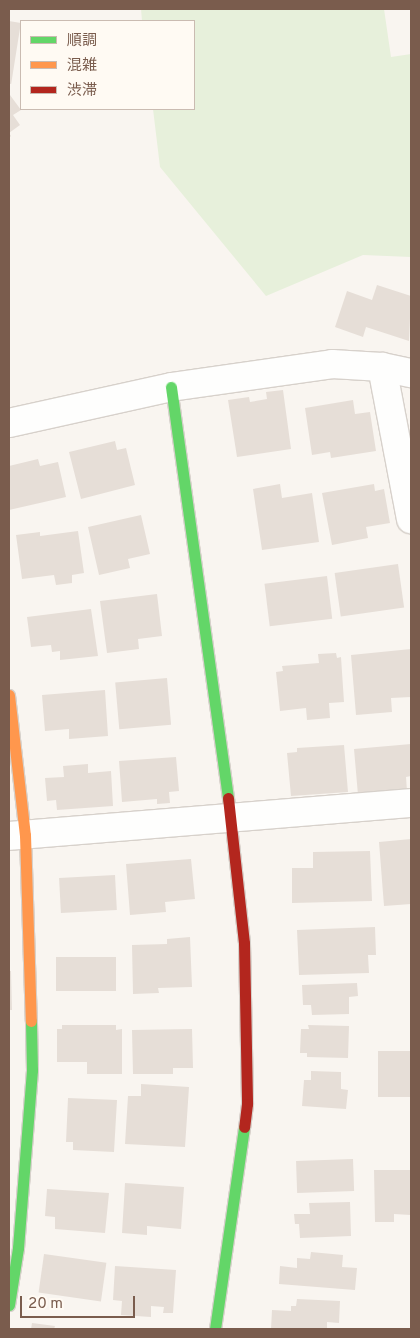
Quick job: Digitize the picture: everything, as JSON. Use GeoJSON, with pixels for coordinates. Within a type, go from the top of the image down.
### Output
{"type":"FeatureCollection","features":[{"type":"Feature","properties":{"kind":"street"},"geometry":{"type":"LineString","coordinates":[[9,423],[171,387],[332,364],[382,367],[411,373]]}},
{"type":"Feature","properties":{"kind":"street"},"geometry":{"type":"LineString","coordinates":[[382,367],[411,519]]}},
{"type":"Feature","properties":{"kind":"street"},"geometry":{"type":"LineString","coordinates":[[171,387],[231,819],[244,943],[248,1104],[215,1329]]}},
{"type":"Feature","properties":{"kind":"street"},"geometry":{"type":"LineString","coordinates":[[9,695],[32,1070],[18,1248],[9,1305]]}},
{"type":"Feature","properties":{"kind":"street"},"geometry":{"type":"LineString","coordinates":[[17,836],[411,803]]}},
{"type":"Feature","properties":{"kind":"green space"},"geometry":{"type":"Polygon","coordinates":[[[141,9],[384,9],[391,57],[411,54],[411,257],[363,255],[266,296],[160,167],[153,110],[195,110],[195,20],[142,20],[141,9]]]}},
{"type":"Feature","properties":{"kind":"building"},"geometry":{"type":"Polygon","coordinates":[[[9,21],[20,23],[11,84],[9,84],[9,21]]]}},
{"type":"Feature","properties":{"kind":"building"},"geometry":{"type":"Polygon","coordinates":[[[10,95],[21,110],[13,115],[20,125],[9,133],[10,95]]]}},
{"type":"Feature","properties":{"kind":"building"},"geometry":{"type":"Polygon","coordinates":[[[377,285],[411,296],[409,341],[366,327],[363,337],[335,327],[347,291],[372,300],[377,285]]]}},
{"type":"Feature","properties":{"kind":"building"},"geometry":{"type":"Polygon","coordinates":[[[283,390],[291,449],[237,457],[228,400],[249,397],[250,402],[267,399],[266,392],[283,390]]]}},
{"type":"Feature","properties":{"kind":"building"},"geometry":{"type":"Polygon","coordinates":[[[353,400],[355,414],[370,412],[376,451],[331,458],[330,452],[312,455],[305,408],[353,400]]]}},
{"type":"Feature","properties":{"kind":"building"},"geometry":{"type":"Polygon","coordinates":[[[115,441],[117,450],[126,448],[135,485],[81,499],[69,452],[115,441]]]}},
{"type":"Feature","properties":{"kind":"building"},"geometry":{"type":"Polygon","coordinates":[[[38,459],[40,466],[58,462],[66,497],[9,510],[9,466],[38,459]]]}},
{"type":"Feature","properties":{"kind":"building"},"geometry":{"type":"Polygon","coordinates":[[[280,484],[282,498],[312,493],[319,542],[262,550],[253,489],[280,484]]]}},
{"type":"Feature","properties":{"kind":"building"},"geometry":{"type":"Polygon","coordinates":[[[374,484],[375,491],[384,489],[390,523],[366,527],[368,538],[332,545],[322,493],[374,484]]]}},
{"type":"Feature","properties":{"kind":"building"},"geometry":{"type":"Polygon","coordinates":[[[141,515],[150,554],[128,559],[130,568],[99,575],[88,527],[141,515]]]}},
{"type":"Feature","properties":{"kind":"building"},"geometry":{"type":"Polygon","coordinates":[[[78,531],[84,573],[72,575],[72,583],[56,585],[54,575],[22,579],[16,535],[40,532],[40,536],[78,531]]]}},
{"type":"Feature","properties":{"kind":"building"},"geometry":{"type":"Polygon","coordinates":[[[398,564],[404,608],[341,616],[335,573],[398,564]]]}},
{"type":"Feature","properties":{"kind":"building"},"geometry":{"type":"Polygon","coordinates":[[[327,576],[332,619],[270,626],[264,584],[327,576]]]}},
{"type":"Feature","properties":{"kind":"building"},"geometry":{"type":"Polygon","coordinates":[[[157,594],[162,636],[138,639],[139,649],[107,653],[100,601],[157,594]]]}},
{"type":"Feature","properties":{"kind":"building"},"geometry":{"type":"Polygon","coordinates":[[[91,609],[98,656],[60,660],[60,651],[52,652],[51,645],[31,647],[27,617],[91,609]]]}},
{"type":"Feature","properties":{"kind":"building"},"geometry":{"type":"Polygon","coordinates":[[[411,649],[411,697],[391,698],[392,712],[356,715],[351,655],[411,649]]]}},
{"type":"Feature","properties":{"kind":"building"},"geometry":{"type":"Polygon","coordinates":[[[336,653],[337,658],[341,657],[344,702],[329,703],[330,718],[307,720],[306,708],[280,711],[276,672],[283,671],[282,666],[319,663],[318,654],[336,653]]]}},
{"type":"Feature","properties":{"kind":"building"},"geometry":{"type":"Polygon","coordinates":[[[167,678],[171,725],[119,729],[115,683],[167,678]]]}},
{"type":"Feature","properties":{"kind":"building"},"geometry":{"type":"Polygon","coordinates":[[[105,690],[108,736],[69,739],[69,729],[45,731],[42,695],[105,690]]]}},
{"type":"Feature","properties":{"kind":"building"},"geometry":{"type":"Polygon","coordinates":[[[411,744],[411,776],[406,777],[407,791],[358,795],[354,749],[411,744]]]}},
{"type":"Feature","properties":{"kind":"building"},"geometry":{"type":"Polygon","coordinates":[[[344,745],[348,792],[291,796],[287,753],[297,752],[297,748],[344,745]]]}},
{"type":"Feature","properties":{"kind":"building"},"geometry":{"type":"Polygon","coordinates":[[[176,757],[179,791],[169,792],[170,803],[157,804],[157,799],[122,802],[119,761],[176,757]]]}},
{"type":"Feature","properties":{"kind":"building"},"geometry":{"type":"Polygon","coordinates":[[[88,764],[88,773],[111,771],[113,806],[57,810],[56,800],[47,801],[45,778],[64,777],[63,766],[88,764]]]}},
{"type":"Feature","properties":{"kind":"building"},"geometry":{"type":"Polygon","coordinates":[[[411,839],[411,904],[384,906],[379,842],[411,839]]]}},
{"type":"Feature","properties":{"kind":"building"},"geometry":{"type":"Polygon","coordinates":[[[370,851],[372,901],[292,903],[292,868],[313,868],[313,852],[370,851]]]}},
{"type":"Feature","properties":{"kind":"building"},"geometry":{"type":"Polygon","coordinates":[[[191,859],[195,899],[165,902],[166,912],[130,915],[126,864],[191,859]]]}},
{"type":"Feature","properties":{"kind":"building"},"geometry":{"type":"Polygon","coordinates":[[[115,875],[117,910],[61,913],[59,878],[115,875]]]}},
{"type":"Feature","properties":{"kind":"building"},"geometry":{"type":"Polygon","coordinates":[[[375,927],[376,955],[368,955],[369,973],[299,975],[297,930],[375,927]]]}},
{"type":"Feature","properties":{"kind":"building"},"geometry":{"type":"Polygon","coordinates":[[[190,937],[192,987],[158,988],[159,993],[133,994],[132,945],[167,944],[167,939],[190,937]]]}},
{"type":"Feature","properties":{"kind":"building"},"geometry":{"type":"Polygon","coordinates":[[[56,957],[116,957],[116,991],[56,991],[56,957]]]}},
{"type":"Feature","properties":{"kind":"building"},"geometry":{"type":"Polygon","coordinates":[[[9,971],[11,971],[12,1010],[9,1010],[9,971]]]}},
{"type":"Feature","properties":{"kind":"building"},"geometry":{"type":"Polygon","coordinates":[[[357,983],[358,996],[349,997],[349,1014],[312,1015],[311,1005],[303,1005],[302,985],[357,983]]]}},
{"type":"Feature","properties":{"kind":"building"},"geometry":{"type":"Polygon","coordinates":[[[62,1025],[116,1025],[116,1030],[122,1029],[122,1074],[87,1074],[87,1062],[57,1062],[57,1029],[62,1029],[62,1025]]]}},
{"type":"Feature","properties":{"kind":"building"},"geometry":{"type":"Polygon","coordinates":[[[308,1025],[349,1026],[348,1058],[307,1057],[307,1053],[300,1053],[301,1029],[309,1029],[308,1025]]]}},
{"type":"Feature","properties":{"kind":"building"},"geometry":{"type":"Polygon","coordinates":[[[192,1029],[193,1068],[173,1068],[173,1074],[133,1074],[132,1030],[192,1029]]]}},
{"type":"Feature","properties":{"kind":"building"},"geometry":{"type":"Polygon","coordinates":[[[378,1051],[411,1051],[411,1097],[378,1097],[378,1051]]]}},
{"type":"Feature","properties":{"kind":"building"},"geometry":{"type":"Polygon","coordinates":[[[311,1071],[341,1072],[341,1089],[348,1090],[346,1109],[302,1106],[304,1080],[311,1080],[311,1071]]]}},
{"type":"Feature","properties":{"kind":"building"},"geometry":{"type":"Polygon","coordinates":[[[141,1084],[189,1087],[185,1147],[125,1144],[128,1096],[141,1096],[141,1084]]]}},
{"type":"Feature","properties":{"kind":"building"},"geometry":{"type":"Polygon","coordinates":[[[68,1098],[117,1100],[114,1152],[73,1150],[73,1142],[66,1142],[68,1098]]]}},
{"type":"Feature","properties":{"kind":"building"},"geometry":{"type":"Polygon","coordinates":[[[353,1159],[354,1191],[297,1193],[296,1161],[353,1159]]]}},
{"type":"Feature","properties":{"kind":"building"},"geometry":{"type":"Polygon","coordinates":[[[374,1170],[411,1170],[411,1215],[394,1214],[394,1222],[375,1222],[374,1170]]]}},
{"type":"Feature","properties":{"kind":"building"},"geometry":{"type":"Polygon","coordinates":[[[125,1183],[184,1187],[181,1229],[147,1226],[147,1235],[122,1233],[125,1183]]]}},
{"type":"Feature","properties":{"kind":"building"},"geometry":{"type":"Polygon","coordinates":[[[47,1189],[109,1193],[105,1233],[55,1229],[55,1217],[45,1216],[47,1189]]]}},
{"type":"Feature","properties":{"kind":"building"},"geometry":{"type":"Polygon","coordinates":[[[350,1202],[351,1236],[300,1238],[299,1224],[295,1224],[294,1214],[310,1214],[309,1203],[350,1202]]]}},
{"type":"Feature","properties":{"kind":"building"},"geometry":{"type":"Polygon","coordinates":[[[311,1252],[343,1255],[342,1267],[357,1268],[355,1290],[279,1284],[280,1266],[297,1268],[297,1258],[310,1259],[311,1252]]]}},
{"type":"Feature","properties":{"kind":"building"},"geometry":{"type":"Polygon","coordinates":[[[44,1254],[106,1263],[101,1301],[39,1293],[44,1254]]]}},
{"type":"Feature","properties":{"kind":"building"},"geometry":{"type":"Polygon","coordinates":[[[115,1266],[176,1270],[173,1313],[163,1313],[164,1307],[151,1306],[151,1317],[121,1315],[122,1301],[113,1300],[115,1266]]]}},
{"type":"Feature","properties":{"kind":"building"},"geometry":{"type":"Polygon","coordinates":[[[297,1299],[340,1301],[339,1323],[327,1322],[327,1329],[271,1329],[272,1310],[291,1311],[291,1306],[296,1306],[297,1299]]]}},
{"type":"Feature","properties":{"kind":"building"},"geometry":{"type":"Polygon","coordinates":[[[32,1323],[55,1326],[54,1329],[31,1329],[32,1323]]]}},
{"type":"Feature","properties":{"kind":"traffic: fast"},"geometry":{"type":"LineString","coordinates":[[171,387],[228,798]]}},
{"type":"Feature","properties":{"kind":"traffic: fast"},"geometry":{"type":"LineString","coordinates":[[9,1305],[18,1248],[32,1070],[31,1021]]}},
{"type":"Feature","properties":{"kind":"traffic: fast"},"geometry":{"type":"LineString","coordinates":[[215,1329],[244,1127]]}},
{"type":"Feature","properties":{"kind":"traffic: slow"},"geometry":{"type":"LineString","coordinates":[[9,695],[25,835],[31,1021]]}},
{"type":"Feature","properties":{"kind":"traffic: jam"},"geometry":{"type":"LineString","coordinates":[[228,798],[244,943],[247,1104],[244,1127]]}}]}
